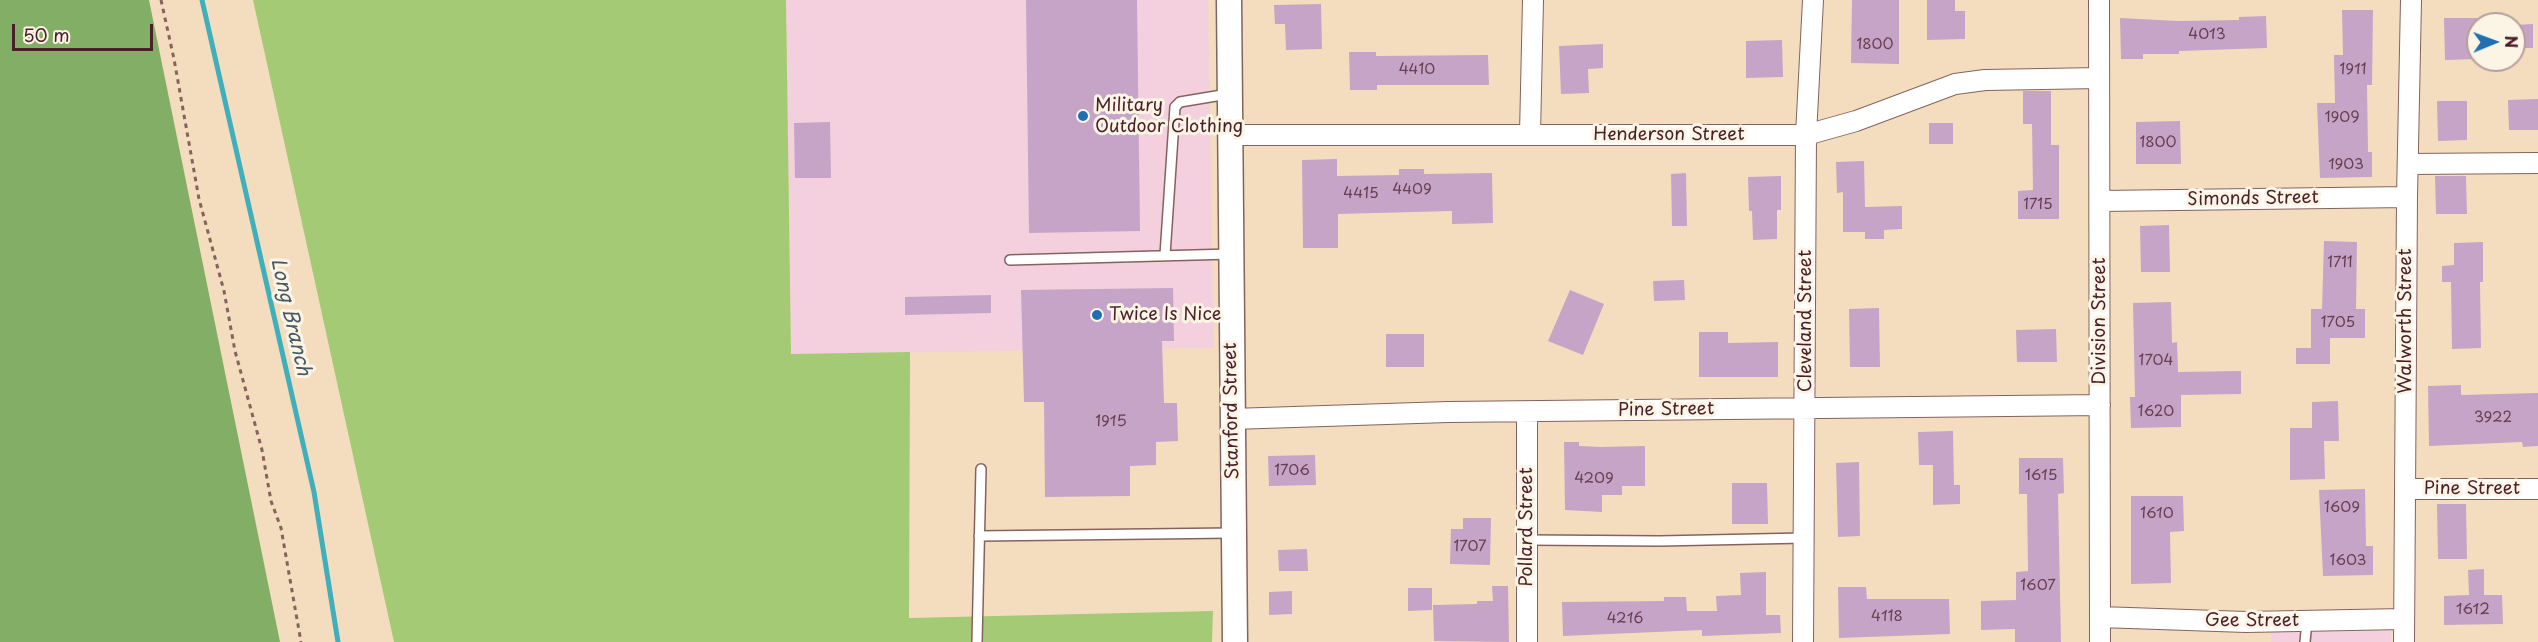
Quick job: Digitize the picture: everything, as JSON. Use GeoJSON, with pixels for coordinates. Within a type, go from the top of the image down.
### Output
{"type":"FeatureCollection","features":[{"type":"Feature","properties":{"kind":"street","name":"Stanford Street"},"geometry":{"type":"LineString","coordinates":[[1229,0],[1235,642]]}},
{"type":"Feature","properties":{"kind":"street"},"geometry":{"type":"LineString","coordinates":[[1530,134],[1533,0]]}},
{"type":"Feature","properties":{"kind":"street","name":"Cleveland Street"},"geometry":{"type":"LineString","coordinates":[[1803,642],[1806,135],[1813,0]]}},
{"type":"Feature","properties":{"kind":"street","name":"Division Street"},"geometry":{"type":"LineString","coordinates":[[2098,0],[2100,642]]}},
{"type":"Feature","properties":{"kind":"street","name":"Walworth Street"},"geometry":{"type":"LineString","coordinates":[[2404,642],[2410,0]]}},
{"type":"Feature","properties":{"kind":"street","name":"Henderson Street"},"geometry":{"type":"LineString","coordinates":[[1230,135],[1806,135],[1856,121],[1955,84],[1985,80],[2099,78]]}},
{"type":"Feature","properties":{"kind":"street"},"geometry":{"type":"LineString","coordinates":[[2408,164],[2538,163]]}},
{"type":"Feature","properties":{"kind":"street","name":"Simonds Street"},"geometry":{"type":"LineString","coordinates":[[2100,201],[2407,197]]}},
{"type":"Feature","properties":{"kind":"street","name":"Pine Street"},"geometry":{"type":"LineString","coordinates":[[1232,419],[1527,412],[2100,405]]}},
{"type":"Feature","properties":{"kind":"street","name":"Pollard Street"},"geometry":{"type":"LineString","coordinates":[[1527,412],[1527,642]]}},
{"type":"Feature","properties":{"kind":"street","name":"Pine Street"},"geometry":{"type":"LineString","coordinates":[[2405,489],[2538,489]]}},
{"type":"Feature","properties":{"kind":"street","name":"Gee Street"},"geometry":{"type":"LineString","coordinates":[[2100,617],[2246,622],[2404,619]]}},
{"type":"Feature","properties":{"kind":"lane"},"geometry":{"type":"LineString","coordinates":[[1165,255],[1175,107],[1180,102],[1230,94]]}},
{"type":"Feature","properties":{"kind":"lane"},"geometry":{"type":"LineString","coordinates":[[1010,260],[1231,254]]}},
{"type":"Feature","properties":{"kind":"lane"},"geometry":{"type":"LineString","coordinates":[[977,642],[981,469]]}},
{"type":"Feature","properties":{"kind":"lane"},"geometry":{"type":"LineString","coordinates":[[979,536],[1234,533]]}},
{"type":"Feature","properties":{"kind":"lane"},"geometry":{"type":"LineString","coordinates":[[1527,540],[1660,541],[1804,538]]}},
{"type":"Feature","properties":{"kind":"lane"},"geometry":{"type":"LineString","coordinates":[[2305,642],[2307,621]]}},
{"type":"Feature","properties":{"kind":"path"},"geometry":{"type":"LineString","coordinates":[[161,0],[199,199],[224,291],[235,351],[262,450],[271,501],[281,528],[301,642]]}},
{"type":"Feature","properties":{"kind":"shaded area"},"geometry":{"type":"Polygon","coordinates":[[[786,0],[1208,0],[1214,348],[791,354],[786,0]]]}},
{"type":"Feature","properties":{"kind":"shaded area"},"geometry":{"type":"Polygon","coordinates":[[[2391,631],[2391,642],[2271,642],[2271,632],[2391,631]]]}},
{"type":"Feature","properties":{"kind":"green space"},"geometry":{"type":"Polygon","coordinates":[[[0,0],[149,0],[280,642],[0,642],[0,0]]]}},
{"type":"Feature","properties":{"kind":"green space"},"geometry":{"type":"Polygon","coordinates":[[[253,0],[786,0],[791,354],[910,352],[909,618],[1213,611],[1212,642],[394,642],[253,0]]]}},
{"type":"Feature","properties":{"kind":"building","name":"Military Outdoor Clothing"},"geometry":{"type":"Polygon","coordinates":[[[1026,0],[1137,0],[1140,231],[1029,233],[1026,0]]]}},
{"type":"Feature","properties":{"kind":"building"},"geometry":{"type":"Polygon","coordinates":[[[1852,0],[1899,0],[1899,64],[1851,63],[1852,0]]]}},
{"type":"Feature","properties":{"kind":"building"},"geometry":{"type":"Polygon","coordinates":[[[1927,0],[1955,0],[1955,11],[1965,11],[1965,39],[1927,40],[1927,0]]]}},
{"type":"Feature","properties":{"kind":"building"},"geometry":{"type":"Polygon","coordinates":[[[1321,4],[1322,49],[1286,50],[1285,24],[1275,24],[1274,5],[1321,4]]]}},
{"type":"Feature","properties":{"kind":"building"},"geometry":{"type":"Polygon","coordinates":[[[2342,10],[2373,10],[2372,85],[2367,85],[2368,152],[2372,152],[2372,177],[2320,178],[2317,103],[2335,103],[2334,55],[2343,55],[2342,10]]]}},
{"type":"Feature","properties":{"kind":"building"},"geometry":{"type":"Polygon","coordinates":[[[2266,16],[2267,48],[2179,51],[2179,54],[2143,54],[2143,59],[2121,59],[2120,18],[2178,21],[2239,20],[2239,17],[2266,16]]]}},
{"type":"Feature","properties":{"kind":"building"},"geometry":{"type":"Polygon","coordinates":[[[2444,18],[2466,18],[2466,59],[2445,60],[2444,18]]]}},
{"type":"Feature","properties":{"kind":"building"},"geometry":{"type":"Polygon","coordinates":[[[2526,24],[2533,24],[2533,48],[2526,48],[2526,24]]]}},
{"type":"Feature","properties":{"kind":"building"},"geometry":{"type":"Polygon","coordinates":[[[1782,40],[1783,77],[1746,78],[1746,41],[1782,40]]]}},
{"type":"Feature","properties":{"kind":"building"},"geometry":{"type":"Polygon","coordinates":[[[1603,44],[1603,68],[1588,69],[1589,93],[1561,94],[1559,46],[1603,44]]]}},
{"type":"Feature","properties":{"kind":"building"},"geometry":{"type":"Polygon","coordinates":[[[1349,52],[1376,52],[1376,56],[1488,55],[1489,85],[1377,85],[1377,90],[1350,90],[1349,52]]]}},
{"type":"Feature","properties":{"kind":"building"},"geometry":{"type":"Polygon","coordinates":[[[2023,91],[2051,91],[2051,145],[2059,145],[2059,219],[2018,219],[2018,191],[2033,190],[2032,124],[2023,124],[2023,91]]]}},
{"type":"Feature","properties":{"kind":"building"},"geometry":{"type":"Polygon","coordinates":[[[2538,99],[2538,130],[2509,130],[2508,100],[2538,99]]]}},
{"type":"Feature","properties":{"kind":"building"},"geometry":{"type":"Polygon","coordinates":[[[2437,101],[2467,101],[2467,140],[2438,141],[2437,101]]]}},
{"type":"Feature","properties":{"kind":"building"},"geometry":{"type":"Polygon","coordinates":[[[2180,121],[2181,164],[2136,164],[2136,122],[2180,121]]]}},
{"type":"Feature","properties":{"kind":"building"},"geometry":{"type":"Polygon","coordinates":[[[830,122],[831,178],[795,178],[794,123],[830,122]]]}},
{"type":"Feature","properties":{"kind":"building"},"geometry":{"type":"Polygon","coordinates":[[[1929,123],[1953,123],[1953,144],[1929,144],[1929,123]]]}},
{"type":"Feature","properties":{"kind":"building"},"geometry":{"type":"Polygon","coordinates":[[[1337,159],[1337,176],[1399,175],[1399,169],[1424,169],[1424,174],[1492,173],[1493,223],[1452,224],[1452,211],[1338,214],[1338,248],[1303,248],[1302,160],[1337,159]]]}},
{"type":"Feature","properties":{"kind":"building"},"geometry":{"type":"Polygon","coordinates":[[[1864,161],[1865,207],[1902,206],[1902,229],[1884,230],[1884,239],[1865,239],[1865,232],[1843,232],[1843,192],[1837,193],[1836,162],[1864,161]]]}},
{"type":"Feature","properties":{"kind":"building"},"geometry":{"type":"Polygon","coordinates":[[[1686,173],[1687,226],[1672,226],[1671,174],[1686,173]]]}},
{"type":"Feature","properties":{"kind":"building"},"geometry":{"type":"Polygon","coordinates":[[[1781,176],[1781,210],[1777,210],[1777,239],[1753,240],[1748,177],[1781,176]]]}},
{"type":"Feature","properties":{"kind":"building"},"geometry":{"type":"Polygon","coordinates":[[[2435,176],[2466,176],[2467,214],[2436,214],[2435,176]]]}},
{"type":"Feature","properties":{"kind":"building"},"geometry":{"type":"Polygon","coordinates":[[[2169,225],[2170,272],[2141,272],[2140,226],[2169,225]]]}},
{"type":"Feature","properties":{"kind":"building"},"geometry":{"type":"Polygon","coordinates":[[[2324,241],[2357,242],[2356,309],[2365,309],[2365,338],[2330,338],[2330,364],[2296,364],[2296,348],[2311,348],[2311,309],[2322,309],[2324,241]]]}},
{"type":"Feature","properties":{"kind":"building"},"geometry":{"type":"Polygon","coordinates":[[[2483,242],[2483,282],[2480,282],[2481,348],[2452,349],[2451,282],[2442,282],[2442,266],[2454,265],[2454,243],[2483,242]]]}},
{"type":"Feature","properties":{"kind":"building"},"geometry":{"type":"Polygon","coordinates":[[[1684,280],[1685,300],[1654,301],[1653,281],[1684,280]]]}},
{"type":"Feature","properties":{"kind":"building"},"geometry":{"type":"Polygon","coordinates":[[[1173,288],[1174,341],[1162,341],[1164,403],[1177,403],[1178,441],[1156,442],[1156,465],[1130,466],[1130,496],[1045,497],[1044,402],[1024,402],[1021,290],[1173,288]]]}},
{"type":"Feature","properties":{"kind":"building"},"geometry":{"type":"Polygon","coordinates":[[[1570,290],[1604,304],[1583,355],[1548,341],[1570,290]]]}},
{"type":"Feature","properties":{"kind":"building"},"geometry":{"type":"Polygon","coordinates":[[[991,295],[991,313],[905,315],[905,297],[991,295]]]}},
{"type":"Feature","properties":{"kind":"building"},"geometry":{"type":"Polygon","coordinates":[[[2171,302],[2172,343],[2177,342],[2178,372],[2241,371],[2241,394],[2181,395],[2181,427],[2131,428],[2130,397],[2135,397],[2133,303],[2171,302]]]}},
{"type":"Feature","properties":{"kind":"building"},"geometry":{"type":"Polygon","coordinates":[[[1879,308],[1880,367],[1850,367],[1849,309],[1879,308]]]}},
{"type":"Feature","properties":{"kind":"building"},"geometry":{"type":"Polygon","coordinates":[[[2056,329],[2057,362],[2017,362],[2016,330],[2056,329]]]}},
{"type":"Feature","properties":{"kind":"building"},"geometry":{"type":"Polygon","coordinates":[[[1699,332],[1728,332],[1728,343],[1778,342],[1778,377],[1699,377],[1699,332]]]}},
{"type":"Feature","properties":{"kind":"building"},"geometry":{"type":"Polygon","coordinates":[[[1386,334],[1424,334],[1424,367],[1386,367],[1386,334]]]}},
{"type":"Feature","properties":{"kind":"building"},"geometry":{"type":"Polygon","coordinates":[[[2461,385],[2461,395],[2538,393],[2538,446],[2523,447],[2522,442],[2429,446],[2428,386],[2461,385]]]}},
{"type":"Feature","properties":{"kind":"building"},"geometry":{"type":"Polygon","coordinates":[[[2338,401],[2339,441],[2324,441],[2325,479],[2290,480],[2290,428],[2312,428],[2312,402],[2338,401]]]}},
{"type":"Feature","properties":{"kind":"building"},"geometry":{"type":"Polygon","coordinates":[[[1953,431],[1954,485],[1960,485],[1960,504],[1933,505],[1933,465],[1919,465],[1918,432],[1953,431]]]}},
{"type":"Feature","properties":{"kind":"building"},"geometry":{"type":"Polygon","coordinates":[[[1564,442],[1579,442],[1579,446],[1645,446],[1645,486],[1622,486],[1622,495],[1602,495],[1602,512],[1565,510],[1564,442]]]}},
{"type":"Feature","properties":{"kind":"building"},"geometry":{"type":"Polygon","coordinates":[[[1315,455],[1316,485],[1269,486],[1268,456],[1315,455]]]}},
{"type":"Feature","properties":{"kind":"building"},"geometry":{"type":"Polygon","coordinates":[[[2019,458],[2063,458],[2064,493],[2058,494],[2061,642],[2015,642],[2015,629],[1981,630],[1981,601],[2016,600],[2016,572],[2028,571],[2027,494],[2019,494],[2019,458]]]}},
{"type":"Feature","properties":{"kind":"building"},"geometry":{"type":"Polygon","coordinates":[[[1859,462],[1860,536],[1838,537],[1836,463],[1859,462]]]}},
{"type":"Feature","properties":{"kind":"building"},"geometry":{"type":"Polygon","coordinates":[[[1732,483],[1767,483],[1768,524],[1732,524],[1732,483]]]}},
{"type":"Feature","properties":{"kind":"building"},"geometry":{"type":"Polygon","coordinates":[[[2365,489],[2366,546],[2373,546],[2373,575],[2323,576],[2319,490],[2365,489]]]}},
{"type":"Feature","properties":{"kind":"building"},"geometry":{"type":"Polygon","coordinates":[[[2131,496],[2183,496],[2184,531],[2170,532],[2171,583],[2131,584],[2131,496]]]}},
{"type":"Feature","properties":{"kind":"building"},"geometry":{"type":"Polygon","coordinates":[[[2437,504],[2466,504],[2467,559],[2438,559],[2437,504]]]}},
{"type":"Feature","properties":{"kind":"building"},"geometry":{"type":"Polygon","coordinates":[[[1463,518],[1491,518],[1490,565],[1450,564],[1451,529],[1463,529],[1463,518]]]}},
{"type":"Feature","properties":{"kind":"building"},"geometry":{"type":"Polygon","coordinates":[[[1307,549],[1308,571],[1279,571],[1278,550],[1307,549]]]}},
{"type":"Feature","properties":{"kind":"building"},"geometry":{"type":"Polygon","coordinates":[[[2484,569],[2484,595],[2502,595],[2503,624],[2444,625],[2444,596],[2469,595],[2468,570],[2484,569]]]}},
{"type":"Feature","properties":{"kind":"building"},"geometry":{"type":"Polygon","coordinates":[[[1766,572],[1766,615],[1780,615],[1781,633],[1702,636],[1702,630],[1563,636],[1562,602],[1664,601],[1664,597],[1686,597],[1687,611],[1717,611],[1716,596],[1741,595],[1740,573],[1766,572]]]}},
{"type":"Feature","properties":{"kind":"building"},"geometry":{"type":"Polygon","coordinates":[[[1492,586],[1508,586],[1509,642],[1434,641],[1433,605],[1477,604],[1477,601],[1493,601],[1492,586]]]}},
{"type":"Feature","properties":{"kind":"building"},"geometry":{"type":"Polygon","coordinates":[[[1838,587],[1866,587],[1867,599],[1949,599],[1950,634],[1839,638],[1838,587]]]}},
{"type":"Feature","properties":{"kind":"building"},"geometry":{"type":"Polygon","coordinates":[[[1408,588],[1432,588],[1432,610],[1408,611],[1408,588]]]}},
{"type":"Feature","properties":{"kind":"building"},"geometry":{"type":"Polygon","coordinates":[[[1292,591],[1292,614],[1269,615],[1269,592],[1292,591]]]}},
{"type":"Feature","properties":{"kind":"waterway","name":"Long Branch"},"geometry":{"type":"LineString","coordinates":[[202,0],[314,492],[338,642]]}},
{"type":"Feature","properties":{"kind":"place","name":"Military Outdoor Clothing"},"geometry":{"type":"Point","coordinates":[1083,116]}},
{"type":"Feature","properties":{"kind":"place","name":"Twice Is Nice"},"geometry":{"type":"Point","coordinates":[1097,315]}}]}
